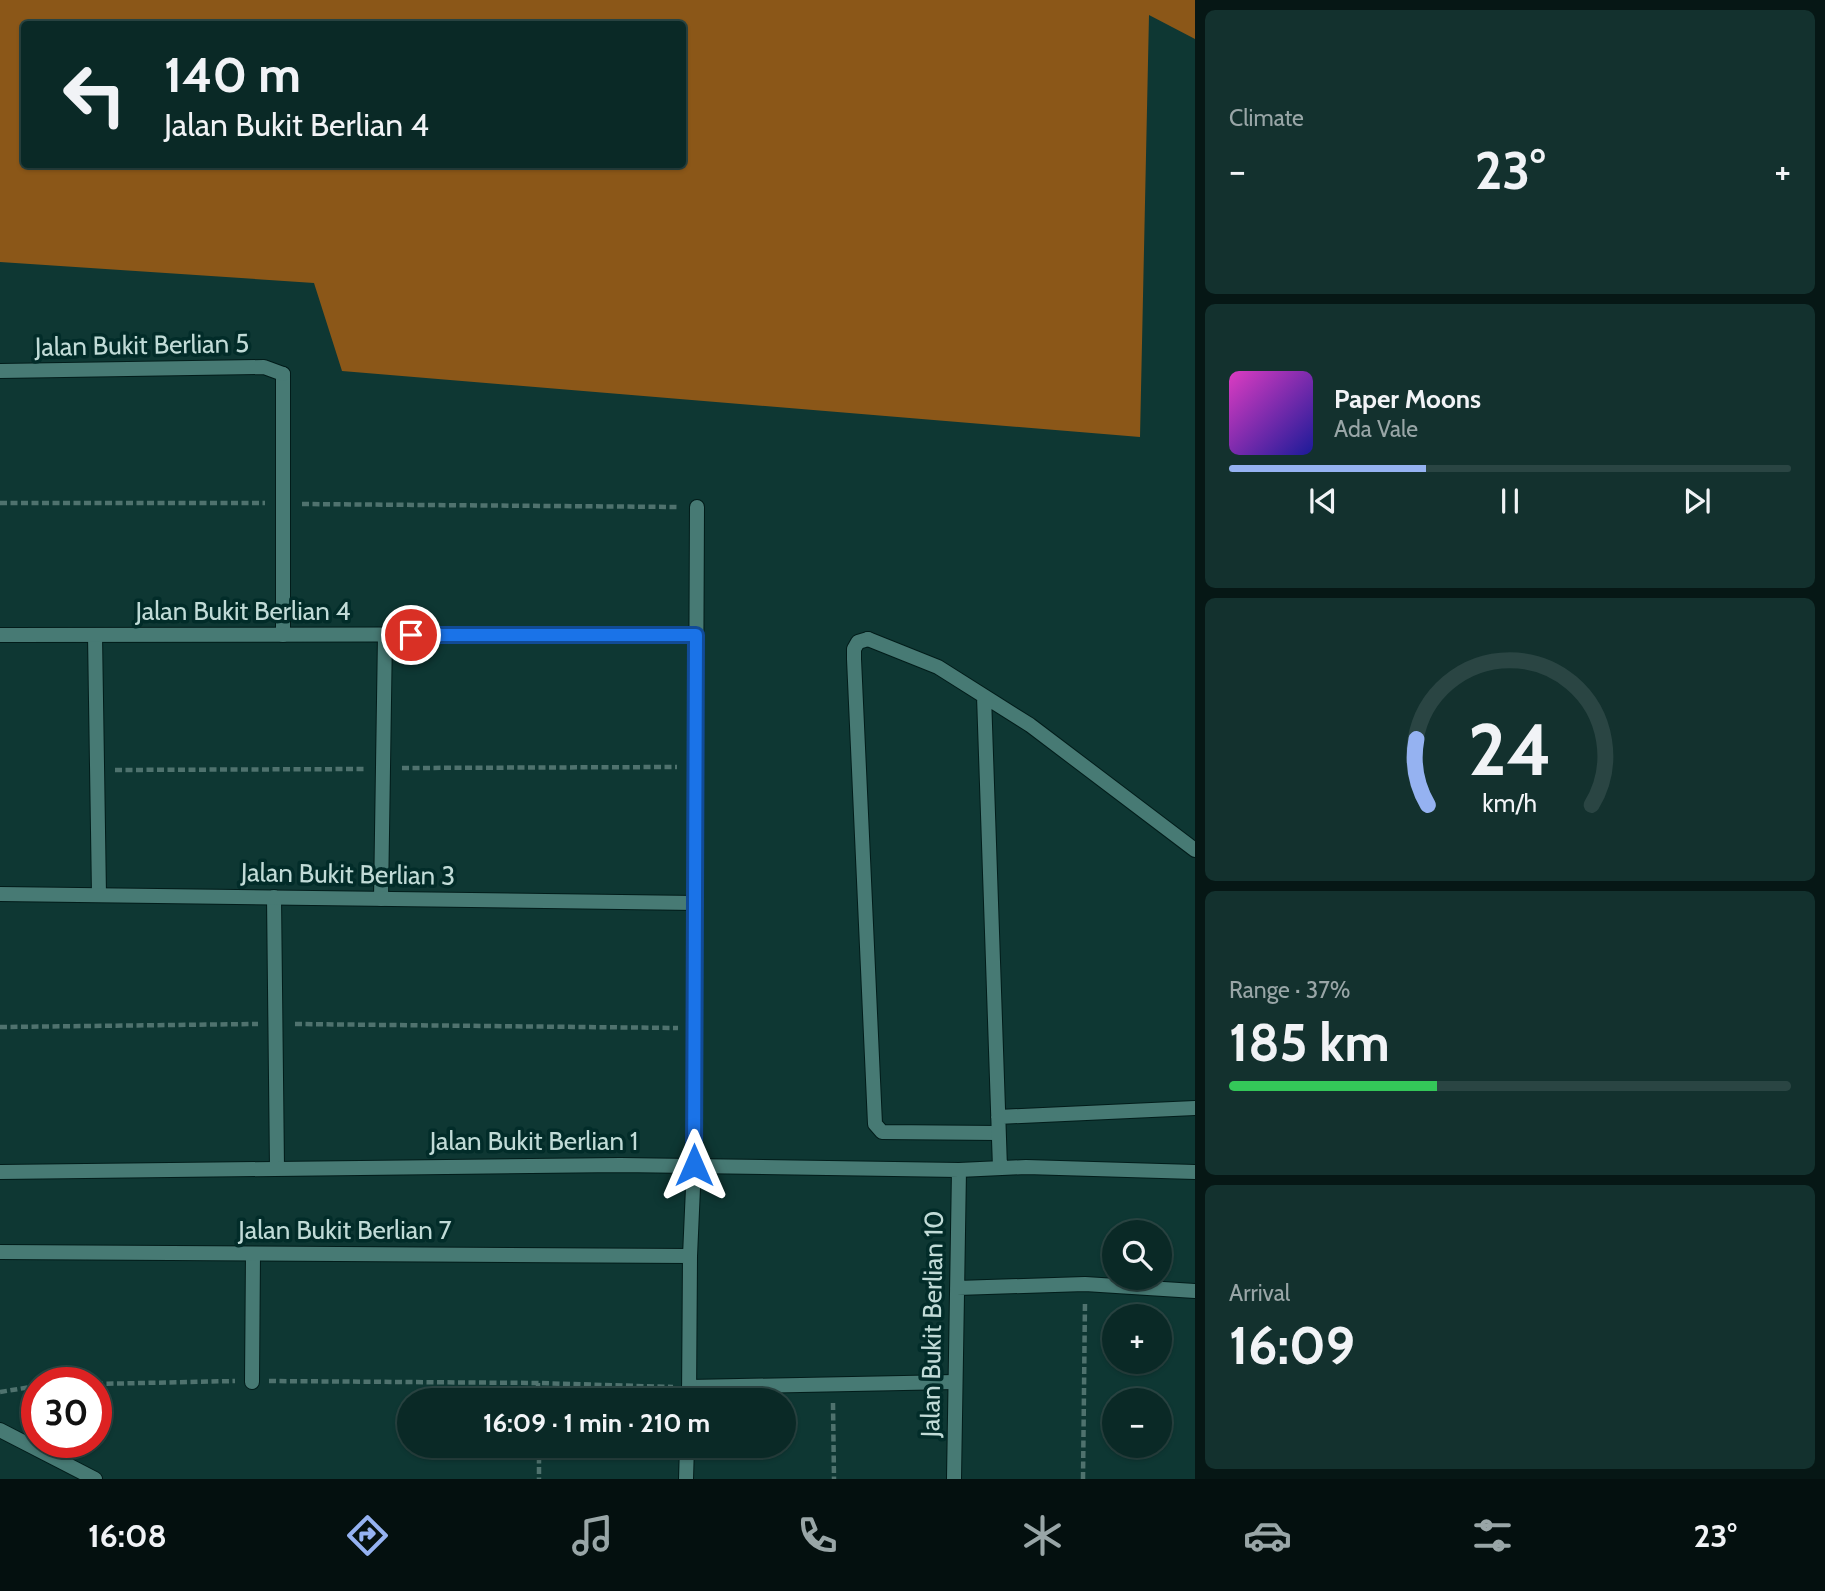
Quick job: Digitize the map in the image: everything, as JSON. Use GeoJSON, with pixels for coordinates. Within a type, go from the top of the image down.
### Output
{"type":"FeatureCollection","features":[{"type":"Feature","properties":{"kind":"street","name":"Jalan Bukit Berlian 5"},"geometry":{"type":"LineString","coordinates":[[0,371],[264,367],[283,374],[283,503]]}},
{"type":"Feature","properties":{"kind":"street"},"geometry":{"type":"LineString","coordinates":[[283,503],[283,635]]}},
{"type":"Feature","properties":{"kind":"street"},"geometry":{"type":"LineString","coordinates":[[689,1388],[694,1165],[697,507]]}},
{"type":"Feature","properties":{"kind":"street","name":"Jalan Bukit Berlian 4"},"geometry":{"type":"LineString","coordinates":[[0,635],[696,635]]}},
{"type":"Feature","properties":{"kind":"street"},"geometry":{"type":"LineString","coordinates":[[95,635],[99,895]]}},
{"type":"Feature","properties":{"kind":"street"},"geometry":{"type":"LineString","coordinates":[[381,899],[385,635]]}},
{"type":"Feature","properties":{"kind":"street"},"geometry":{"type":"LineString","coordinates":[[998,1133],[882,1132],[874,1124],[854,659],[854,649],[858,642],[868,639],[938,667],[1030,725],[1195,850]]}},
{"type":"Feature","properties":{"kind":"street"},"geometry":{"type":"LineString","coordinates":[[984,696],[1000,1168]]}},
{"type":"Feature","properties":{"kind":"street","name":"Jalan Bukit Berlian 3"},"geometry":{"type":"LineString","coordinates":[[0,894],[695,903]]}},
{"type":"Feature","properties":{"kind":"street"},"geometry":{"type":"LineString","coordinates":[[274,897],[277,1168]]}},
{"type":"Feature","properties":{"kind":"street"},"geometry":{"type":"LineString","coordinates":[[998,1117],[1195,1108]]}},
{"type":"Feature","properties":{"kind":"street","name":"Jalan Bukit Berlian 1"},"geometry":{"type":"LineString","coordinates":[[0,1172],[694,1165],[959,1170],[1026,1167],[1195,1172]]}},
{"type":"Feature","properties":{"kind":"street","name":"Jalan Bukit Berlian 10"},"geometry":{"type":"LineString","coordinates":[[954,1479],[959,1170]]}},
{"type":"Feature","properties":{"kind":"street","name":"Jalan Bukit Berlian 7"},"geometry":{"type":"LineString","coordinates":[[0,1252],[690,1256]]}},
{"type":"Feature","properties":{"kind":"street"},"geometry":{"type":"LineString","coordinates":[[252,1381],[253,1254]]}},
{"type":"Feature","properties":{"kind":"street"},"geometry":{"type":"LineString","coordinates":[[957,1288],[1085,1283],[1195,1291]]}},
{"type":"Feature","properties":{"kind":"street"},"geometry":{"type":"LineString","coordinates":[[775,1388],[955,1382]]}},
{"type":"Feature","properties":{"kind":"street"},"geometry":{"type":"LineString","coordinates":[[0,1430],[95,1479]]}},
{"type":"Feature","properties":{"kind":"street"},"geometry":{"type":"LineString","coordinates":[[686,1479],[687,1458]]}},
{"type":"Feature","properties":{"kind":"path"},"geometry":{"type":"LineString","coordinates":[[0,503],[697,507]]}},
{"type":"Feature","properties":{"kind":"path"},"geometry":{"type":"LineString","coordinates":[[0,1027],[276,1023],[695,1028]]}},
{"type":"Feature","properties":{"kind":"path"},"geometry":{"type":"LineString","coordinates":[[1083,1479],[1085,1283]]}},
{"type":"Feature","properties":{"kind":"path"},"geometry":{"type":"LineString","coordinates":[[112,1384],[252,1381],[538,1383],[607,1388]]}},
{"type":"Feature","properties":{"kind":"path"},"geometry":{"type":"LineString","coordinates":[[538,1383],[538,1388]]}},
{"type":"Feature","properties":{"kind":"path"},"geometry":{"type":"LineString","coordinates":[[833,1384],[834,1479]]}},
{"type":"Feature","properties":{"kind":"path"},"geometry":{"type":"LineString","coordinates":[[0,1392],[21,1389]]}},
{"type":"Feature","properties":{"kind":"path"},"geometry":{"type":"LineString","coordinates":[[539,1458],[539,1479]]}},
{"type":"Feature","properties":{"kind":"shaded area"},"geometry":{"type":"Polygon","coordinates":[[[0,0],[1195,0],[1195,39],[1149,15],[1140,437],[342,371],[314,283],[0,262],[0,0]]]}},
{"type":"Feature","properties":{"kind":"route"},"geometry":{"type":"LineString","coordinates":[[411,635],[696,635],[694,1165]]}}]}
